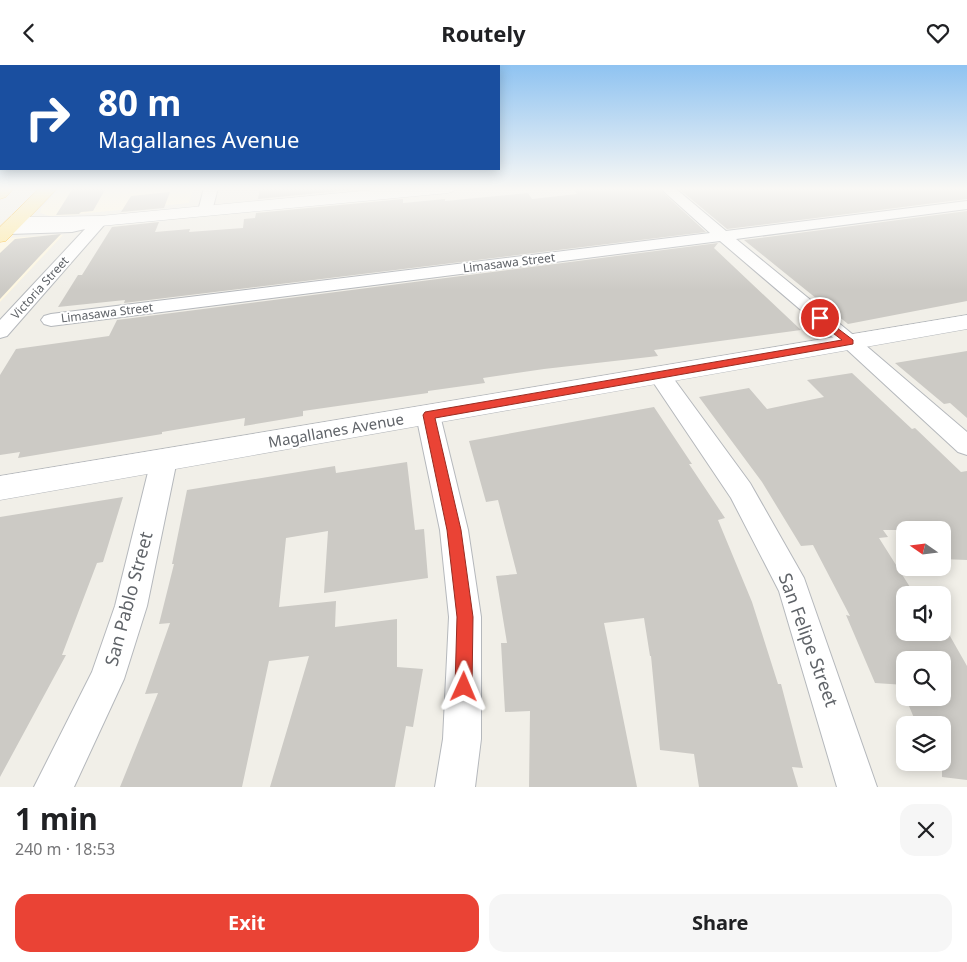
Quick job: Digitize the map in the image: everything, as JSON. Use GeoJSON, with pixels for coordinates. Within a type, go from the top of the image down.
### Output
{"type":"FeatureCollection","features":[{"type":"Feature","properties":{"kind":"street","name":"Victoria Street"},"geometry":{"type":"LineString","coordinates":[[0,332],[99,222]]}},
{"type":"Feature","properties":{"kind":"street"},"geometry":{"type":"LineString","coordinates":[[706,222],[850,342],[967,446]]}},
{"type":"Feature","properties":{"kind":"street","name":"Limasawa Street"},"geometry":{"type":"LineString","coordinates":[[52,320],[836,222]]}},
{"type":"Feature","properties":{"kind":"street","name":"Magallanes Avenue"},"geometry":{"type":"LineString","coordinates":[[0,488],[967,322]]}},
{"type":"Feature","properties":{"kind":"street","name":"San Felipe Street"},"geometry":{"type":"LineString","coordinates":[[660,376],[741,491],[793,587],[857,787]]}},
{"type":"Feature","properties":{"kind":"street"},"geometry":{"type":"LineString","coordinates":[[428,415],[454,530],[465,617],[462,739],[455,787]]}},
{"type":"Feature","properties":{"kind":"street","name":"San Pablo Street"},"geometry":{"type":"LineString","coordinates":[[54,787],[107,679],[131,606],[164,460]]}},
{"type":"Feature","properties":{"kind":"shaded area"},"geometry":{"type":"Polygon","coordinates":[[[63,235],[0,302],[0,243],[5,238],[63,235]]]}},
{"type":"Feature","properties":{"kind":"building"},"geometry":{"type":"Polygon","coordinates":[[[159,222],[155,232],[190,229],[189,232],[243,228],[244,222],[695,222],[706,232],[124,303],[125,300],[58,307],[78,275],[82,275],[112,227],[159,222]]]}},
{"type":"Feature","properties":{"kind":"building"},"geometry":{"type":"Polygon","coordinates":[[[718,222],[785,222],[727,229],[718,222]]]}},
{"type":"Feature","properties":{"kind":"building"},"geometry":{"type":"Polygon","coordinates":[[[885,222],[967,222],[967,301],[848,324],[744,240],[885,222]]]}},
{"type":"Feature","properties":{"kind":"building"},"geometry":{"type":"Polygon","coordinates":[[[61,234],[0,299],[0,253],[15,239],[61,234]]]}},
{"type":"Feature","properties":{"kind":"building"},"geometry":{"type":"Polygon","coordinates":[[[718,243],[714,248],[801,330],[654,350],[658,356],[483,378],[485,383],[303,411],[303,416],[244,426],[245,418],[18,458],[20,452],[0,455],[0,375],[16,349],[109,336],[117,320],[718,243]]]}},
{"type":"Feature","properties":{"kind":"building"},"geometry":{"type":"Polygon","coordinates":[[[967,351],[967,418],[950,403],[944,404],[895,363],[967,351]]]}},
{"type":"Feature","properties":{"kind":"building"},"geometry":{"type":"Polygon","coordinates":[[[852,373],[912,429],[915,428],[961,472],[967,471],[967,560],[951,559],[951,521],[896,521],[896,530],[883,530],[888,537],[879,538],[896,565],[896,576],[903,576],[909,586],[896,586],[896,641],[951,641],[951,638],[967,666],[967,780],[942,777],[942,771],[951,771],[951,716],[913,716],[909,706],[951,706],[951,651],[896,651],[896,684],[875,683],[846,615],[850,616],[813,545],[801,546],[762,482],[699,397],[749,388],[767,409],[824,397],[807,380],[852,373]]]}},
{"type":"Feature","properties":{"kind":"building"},"geometry":{"type":"Polygon","coordinates":[[[654,407],[725,518],[718,520],[752,602],[778,684],[781,684],[803,768],[792,767],[798,787],[699,787],[694,754],[660,750],[651,656],[644,618],[604,623],[637,787],[529,787],[530,711],[505,712],[501,643],[507,643],[496,576],[517,574],[498,500],[486,502],[469,441],[654,407]]]}},
{"type":"Feature","properties":{"kind":"building"},"geometry":{"type":"Polygon","coordinates":[[[407,462],[415,530],[424,529],[428,578],[324,593],[328,531],[286,538],[279,607],[336,601],[335,627],[397,619],[397,667],[423,669],[413,727],[406,726],[395,787],[270,787],[309,656],[269,661],[242,787],[120,787],[158,693],[145,694],[170,623],[159,624],[174,564],[172,564],[187,490],[335,466],[336,473],[407,462]]]}},
{"type":"Feature","properties":{"kind":"building"},"geometry":{"type":"Polygon","coordinates":[[[123,497],[103,562],[97,563],[62,655],[66,655],[0,777],[0,517],[123,497]]]}},
{"type":"Feature","properties":{"kind":"route"},"geometry":{"type":"LineString","coordinates":[[464,687],[465,617],[454,530],[428,415],[850,342],[820,318]]}}]}
